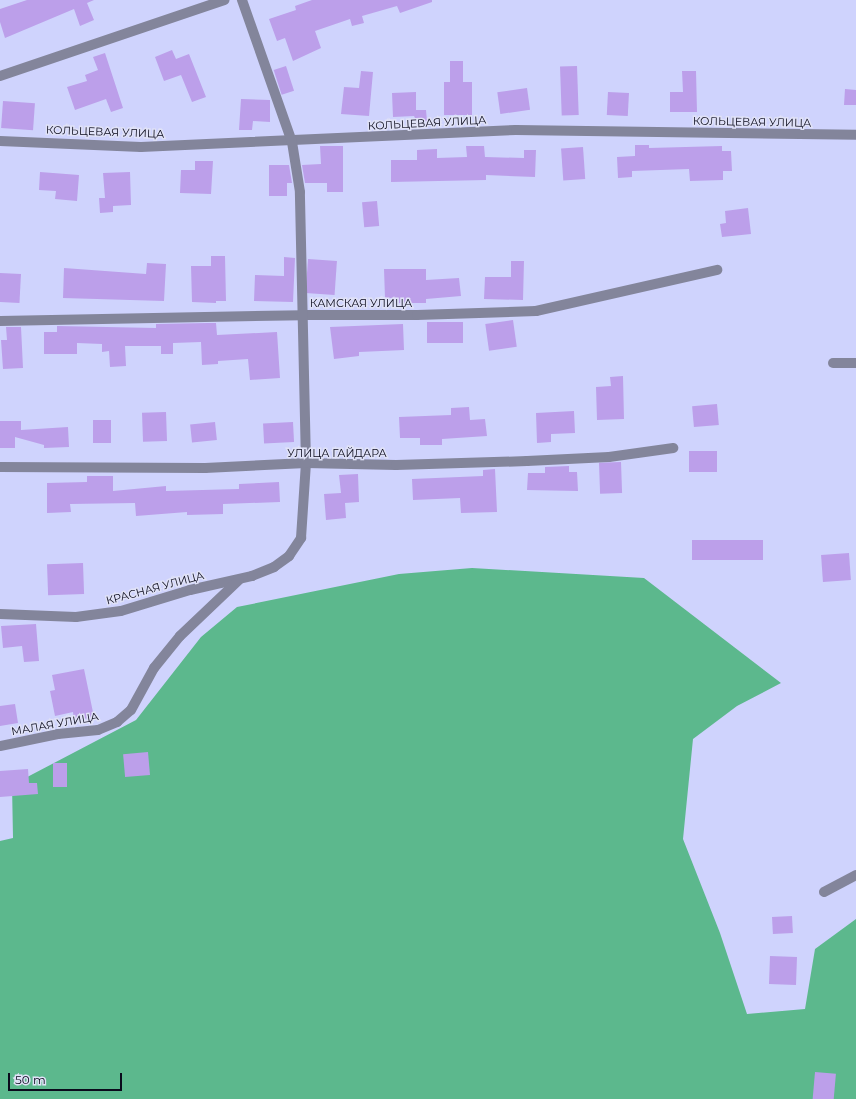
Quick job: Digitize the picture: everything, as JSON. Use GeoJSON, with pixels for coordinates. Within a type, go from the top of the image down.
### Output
{"type":"FeatureCollection","features":[{"type":"Feature","properties":{"kind":"street"},"geometry":{"type":"LineString","coordinates":[[0,76],[225,0]]}},
{"type":"Feature","properties":{"kind":"street"},"geometry":{"type":"LineString","coordinates":[[242,0],[292,142],[300,192],[306,463]]}},
{"type":"Feature","properties":{"kind":"street","name":"КОЛЬЦЕВАЯ УЛИЦА"},"geometry":{"type":"LineString","coordinates":[[0,141],[141,147],[292,142],[516,130],[856,135]]}},
{"type":"Feature","properties":{"kind":"street","name":"КАМСКАЯ УЛИЦА"},"geometry":{"type":"LineString","coordinates":[[0,322],[302,315],[417,316],[536,311],[672,282],[717,270]]}},
{"type":"Feature","properties":{"kind":"street"},"geometry":{"type":"LineString","coordinates":[[833,363],[856,363]]}},
{"type":"Feature","properties":{"kind":"street","name":"УЛИЦА ГАЙДАРА"},"geometry":{"type":"LineString","coordinates":[[0,467],[205,468],[306,463],[396,465],[527,462],[609,457],[673,448]]}},
{"type":"Feature","properties":{"kind":"street","name":"КРАСНАЯ УЛИЦА"},"geometry":{"type":"LineString","coordinates":[[0,614],[76,617],[107,614],[190,590],[239,580],[274,567],[289,556],[301,538],[306,463]]}},
{"type":"Feature","properties":{"kind":"street","name":"МАЛАЯ УЛИЦА"},"geometry":{"type":"LineString","coordinates":[[0,746],[58,734],[98,730],[117,722],[131,710],[154,668],[180,636],[239,580]]}},
{"type":"Feature","properties":{"kind":"street"},"geometry":{"type":"LineString","coordinates":[[824,892],[856,875]]}},
{"type":"Feature","properties":{"kind":"green space"},"geometry":{"type":"Polygon","coordinates":[[[472,568],[644,578],[781,683],[737,706],[693,739],[683,839],[720,933],[747,1014],[805,1009],[815,949],[856,919],[856,1099],[0,1099],[0,841],[13,838],[12,785],[136,720],[201,637],[237,607],[399,574],[472,568]]]}},
{"type":"Feature","properties":{"kind":"building"},"geometry":{"type":"Polygon","coordinates":[[[27,0],[94,0],[87,3],[94,20],[80,26],[74,9],[5,38],[0,22],[0,9],[27,0]]]}},
{"type":"Feature","properties":{"kind":"building"},"geometry":{"type":"Polygon","coordinates":[[[312,0],[432,0],[432,2],[400,13],[397,6],[362,16],[364,23],[352,26],[350,19],[315,31],[321,48],[293,61],[285,38],[277,41],[269,19],[296,10],[295,6],[312,0]]]}},
{"type":"Feature","properties":{"kind":"building"},"geometry":{"type":"Polygon","coordinates":[[[172,50],[176,59],[189,54],[206,97],[192,102],[181,75],[164,81],[155,57],[172,50]]]}},
{"type":"Feature","properties":{"kind":"building"},"geometry":{"type":"Polygon","coordinates":[[[105,53],[123,108],[111,112],[106,99],[75,110],[67,87],[87,81],[85,75],[98,70],[93,57],[105,53]]]}},
{"type":"Feature","properties":{"kind":"building"},"geometry":{"type":"Polygon","coordinates":[[[450,61],[463,61],[463,82],[472,82],[472,115],[444,115],[444,82],[450,82],[450,61]]]}},
{"type":"Feature","properties":{"kind":"building"},"geometry":{"type":"Polygon","coordinates":[[[286,66],[294,91],[282,95],[274,70],[286,66]]]}},
{"type":"Feature","properties":{"kind":"building"},"geometry":{"type":"Polygon","coordinates":[[[577,66],[579,115],[562,116],[560,67],[577,66]]]}},
{"type":"Feature","properties":{"kind":"building"},"geometry":{"type":"Polygon","coordinates":[[[361,71],[373,72],[369,116],[341,114],[344,87],[359,88],[361,71]]]}},
{"type":"Feature","properties":{"kind":"building"},"geometry":{"type":"Polygon","coordinates":[[[682,71],[696,71],[697,112],[670,112],[670,92],[683,92],[682,71]]]}},
{"type":"Feature","properties":{"kind":"building"},"geometry":{"type":"Polygon","coordinates":[[[527,88],[530,110],[500,114],[497,92],[527,88]]]}},
{"type":"Feature","properties":{"kind":"building"},"geometry":{"type":"Polygon","coordinates":[[[845,89],[856,90],[856,105],[844,105],[845,89]]]}},
{"type":"Feature","properties":{"kind":"building"},"geometry":{"type":"Polygon","coordinates":[[[416,92],[416,110],[426,110],[427,121],[417,122],[414,116],[393,117],[392,93],[416,92]]]}},
{"type":"Feature","properties":{"kind":"building"},"geometry":{"type":"Polygon","coordinates":[[[608,92],[629,93],[628,116],[607,115],[608,92]]]}},
{"type":"Feature","properties":{"kind":"building"},"geometry":{"type":"Polygon","coordinates":[[[241,99],[270,100],[270,122],[253,121],[252,130],[239,130],[241,99]]]}},
{"type":"Feature","properties":{"kind":"building"},"geometry":{"type":"Polygon","coordinates":[[[3,101],[35,103],[33,130],[1,128],[3,101]]]}},
{"type":"Feature","properties":{"kind":"building"},"geometry":{"type":"Polygon","coordinates":[[[635,145],[649,145],[649,148],[722,146],[722,151],[731,151],[732,171],[723,171],[723,180],[690,181],[689,169],[632,171],[632,177],[618,178],[617,157],[635,156],[635,145]]]}},
{"type":"Feature","properties":{"kind":"building"},"geometry":{"type":"Polygon","coordinates":[[[320,146],[343,146],[343,192],[327,192],[327,183],[305,183],[302,165],[321,164],[320,146]]]}},
{"type":"Feature","properties":{"kind":"building"},"geometry":{"type":"Polygon","coordinates":[[[466,146],[484,146],[485,157],[524,158],[524,150],[536,150],[535,177],[486,175],[486,180],[391,182],[391,160],[417,160],[417,150],[437,149],[437,158],[467,157],[466,146]]]}},
{"type":"Feature","properties":{"kind":"building"},"geometry":{"type":"Polygon","coordinates":[[[583,147],[585,179],[563,180],[561,149],[583,147]]]}},
{"type":"Feature","properties":{"kind":"building"},"geometry":{"type":"Polygon","coordinates":[[[195,161],[213,161],[211,194],[180,193],[181,170],[195,170],[195,161]]]}},
{"type":"Feature","properties":{"kind":"building"},"geometry":{"type":"Polygon","coordinates":[[[269,165],[289,165],[292,183],[287,183],[287,196],[269,196],[269,165]]]}},
{"type":"Feature","properties":{"kind":"building"},"geometry":{"type":"Polygon","coordinates":[[[40,172],[79,175],[77,201],[55,199],[56,191],[39,190],[40,172]]]}},
{"type":"Feature","properties":{"kind":"building"},"geometry":{"type":"Polygon","coordinates":[[[130,172],[131,205],[113,206],[113,212],[100,213],[99,198],[105,198],[103,173],[130,172]]]}},
{"type":"Feature","properties":{"kind":"building"},"geometry":{"type":"Polygon","coordinates":[[[377,201],[379,226],[364,227],[362,202],[377,201]]]}},
{"type":"Feature","properties":{"kind":"building"},"geometry":{"type":"Polygon","coordinates":[[[748,208],[751,234],[722,237],[720,224],[726,223],[725,211],[748,208]]]}},
{"type":"Feature","properties":{"kind":"building"},"geometry":{"type":"Polygon","coordinates":[[[211,256],[225,256],[226,301],[216,301],[216,303],[192,302],[191,266],[211,266],[211,256]]]}},
{"type":"Feature","properties":{"kind":"building"},"geometry":{"type":"Polygon","coordinates":[[[284,257],[295,258],[293,302],[254,301],[255,275],[284,276],[284,257]]]}},
{"type":"Feature","properties":{"kind":"building"},"geometry":{"type":"Polygon","coordinates":[[[308,259],[337,261],[335,295],[306,293],[308,259]]]}},
{"type":"Feature","properties":{"kind":"building"},"geometry":{"type":"Polygon","coordinates":[[[511,261],[524,261],[523,300],[484,299],[485,277],[511,277],[511,261]]]}},
{"type":"Feature","properties":{"kind":"building"},"geometry":{"type":"Polygon","coordinates":[[[147,263],[166,264],[164,301],[63,298],[64,268],[146,274],[147,263]]]}},
{"type":"Feature","properties":{"kind":"building"},"geometry":{"type":"Polygon","coordinates":[[[384,269],[426,269],[426,280],[459,278],[461,296],[426,299],[426,303],[399,303],[399,298],[385,298],[384,269]]]}},
{"type":"Feature","properties":{"kind":"building"},"geometry":{"type":"Polygon","coordinates":[[[0,273],[21,274],[19,303],[0,302],[0,273]]]}},
{"type":"Feature","properties":{"kind":"building"},"geometry":{"type":"Polygon","coordinates":[[[513,320],[517,347],[489,351],[485,324],[513,320]]]}},
{"type":"Feature","properties":{"kind":"building"},"geometry":{"type":"Polygon","coordinates":[[[427,322],[463,322],[463,343],[427,343],[427,322]]]}},
{"type":"Feature","properties":{"kind":"building"},"geometry":{"type":"Polygon","coordinates":[[[216,323],[217,335],[277,332],[280,378],[250,380],[248,359],[218,361],[218,364],[202,365],[201,342],[173,343],[173,354],[161,354],[161,346],[125,346],[126,366],[110,367],[109,351],[102,352],[102,344],[77,343],[77,354],[44,354],[44,332],[57,332],[57,326],[156,328],[156,324],[216,323]]]}},
{"type":"Feature","properties":{"kind":"building"},"geometry":{"type":"Polygon","coordinates":[[[403,324],[404,350],[359,352],[359,356],[334,359],[330,327],[403,324]]]}},
{"type":"Feature","properties":{"kind":"building"},"geometry":{"type":"Polygon","coordinates":[[[6,327],[21,327],[23,368],[3,369],[1,340],[7,340],[6,327]]]}},
{"type":"Feature","properties":{"kind":"building"},"geometry":{"type":"Polygon","coordinates":[[[623,376],[624,419],[597,420],[596,387],[611,386],[610,377],[623,376]]]}},
{"type":"Feature","properties":{"kind":"building"},"geometry":{"type":"Polygon","coordinates":[[[717,404],[719,425],[694,427],[692,406],[717,404]]]}},
{"type":"Feature","properties":{"kind":"building"},"geometry":{"type":"Polygon","coordinates":[[[469,407],[470,420],[485,419],[487,436],[442,439],[442,445],[420,445],[420,438],[400,438],[399,417],[451,415],[451,408],[469,407]]]}},
{"type":"Feature","properties":{"kind":"building"},"geometry":{"type":"Polygon","coordinates":[[[574,411],[575,433],[551,434],[551,442],[537,443],[536,413],[574,411]]]}},
{"type":"Feature","properties":{"kind":"building"},"geometry":{"type":"Polygon","coordinates":[[[166,412],[167,441],[143,442],[142,413],[166,412]]]}},
{"type":"Feature","properties":{"kind":"building"},"geometry":{"type":"Polygon","coordinates":[[[93,420],[111,420],[111,443],[93,443],[93,420]]]}},
{"type":"Feature","properties":{"kind":"building"},"geometry":{"type":"Polygon","coordinates":[[[0,421],[21,421],[21,430],[68,427],[69,447],[44,448],[44,445],[15,437],[15,448],[0,448],[0,421]]]}},
{"type":"Feature","properties":{"kind":"building"},"geometry":{"type":"Polygon","coordinates":[[[215,422],[217,440],[192,443],[190,425],[215,422]]]}},
{"type":"Feature","properties":{"kind":"building"},"geometry":{"type":"Polygon","coordinates":[[[293,422],[294,442],[264,444],[263,424],[293,422]]]}},
{"type":"Feature","properties":{"kind":"building"},"geometry":{"type":"Polygon","coordinates":[[[689,451],[717,451],[717,472],[689,472],[689,451]]]}},
{"type":"Feature","properties":{"kind":"building"},"geometry":{"type":"Polygon","coordinates":[[[621,462],[622,493],[600,494],[599,463],[621,462]]]}},
{"type":"Feature","properties":{"kind":"building"},"geometry":{"type":"Polygon","coordinates":[[[569,466],[569,472],[577,472],[578,491],[527,490],[528,473],[545,473],[545,467],[569,466]]]}},
{"type":"Feature","properties":{"kind":"building"},"geometry":{"type":"Polygon","coordinates":[[[495,469],[497,512],[461,513],[460,498],[413,500],[412,479],[483,476],[483,470],[495,469]]]}},
{"type":"Feature","properties":{"kind":"building"},"geometry":{"type":"Polygon","coordinates":[[[358,474],[359,502],[345,503],[346,518],[326,520],[324,494],[341,493],[339,475],[358,474]]]}},
{"type":"Feature","properties":{"kind":"building"},"geometry":{"type":"Polygon","coordinates":[[[87,476],[113,476],[113,491],[166,486],[166,491],[239,489],[239,484],[279,482],[280,502],[223,504],[223,514],[187,515],[187,512],[136,516],[135,503],[70,504],[71,512],[47,513],[47,483],[87,482],[87,476]]]}},
{"type":"Feature","properties":{"kind":"building"},"geometry":{"type":"Polygon","coordinates":[[[692,540],[763,540],[763,560],[692,560],[692,540]]]}},
{"type":"Feature","properties":{"kind":"building"},"geometry":{"type":"Polygon","coordinates":[[[849,553],[851,580],[823,582],[821,555],[849,553]]]}},
{"type":"Feature","properties":{"kind":"building"},"geometry":{"type":"Polygon","coordinates":[[[83,563],[84,594],[48,595],[47,564],[83,563]]]}},
{"type":"Feature","properties":{"kind":"building"},"geometry":{"type":"Polygon","coordinates":[[[36,624],[39,661],[24,662],[22,646],[3,648],[1,626],[36,624]]]}},
{"type":"Feature","properties":{"kind":"building"},"geometry":{"type":"Polygon","coordinates":[[[84,669],[94,717],[74,721],[73,712],[55,716],[50,691],[55,690],[52,675],[84,669]]]}},
{"type":"Feature","properties":{"kind":"building"},"geometry":{"type":"Polygon","coordinates":[[[15,704],[18,723],[0,726],[0,706],[15,704]]]}},
{"type":"Feature","properties":{"kind":"building"},"geometry":{"type":"Polygon","coordinates":[[[148,752],[150,775],[125,777],[123,754],[148,752]]]}},
{"type":"Feature","properties":{"kind":"building"},"geometry":{"type":"Polygon","coordinates":[[[53,763],[67,763],[67,787],[53,787],[53,763]]]}},
{"type":"Feature","properties":{"kind":"building"},"geometry":{"type":"Polygon","coordinates":[[[28,769],[29,783],[37,783],[38,794],[0,797],[0,771],[28,769]]]}},
{"type":"Feature","properties":{"kind":"building"},"geometry":{"type":"Polygon","coordinates":[[[792,916],[793,933],[773,934],[772,917],[792,916]]]}},
{"type":"Feature","properties":{"kind":"building"},"geometry":{"type":"Polygon","coordinates":[[[770,956],[797,957],[796,985],[769,984],[770,956]]]}},
{"type":"Feature","properties":{"kind":"building"},"geometry":{"type":"Polygon","coordinates":[[[815,1072],[836,1074],[834,1099],[813,1099],[815,1072]]]}}]}
